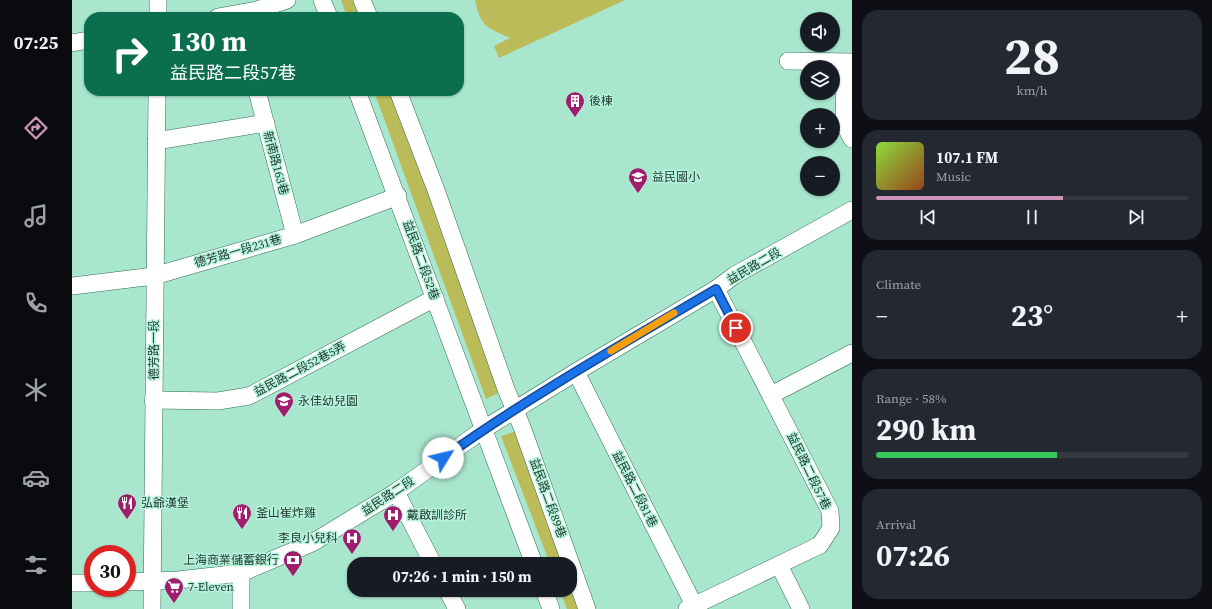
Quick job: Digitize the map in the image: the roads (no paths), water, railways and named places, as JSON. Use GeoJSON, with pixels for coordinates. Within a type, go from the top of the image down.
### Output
{"type":"FeatureCollection","features":[{"type":"Feature","properties":{"kind":"street"},"geometry":{"type":"LineString","coordinates":[[158,0],[158,12]]}},
{"type":"Feature","properties":{"kind":"street"},"geometry":{"type":"LineString","coordinates":[[249,12],[287,0]]}},
{"type":"Feature","properties":{"kind":"street"},"geometry":{"type":"LineString","coordinates":[[322,0],[327,12]]}},
{"type":"Feature","properties":{"kind":"street"},"geometry":{"type":"LineString","coordinates":[[362,0],[367,12]]}},
{"type":"Feature","properties":{"kind":"street"},"geometry":{"type":"LineString","coordinates":[[72,43],[84,41]]}},
{"type":"Feature","properties":{"kind":"street"},"geometry":{"type":"LineString","coordinates":[[788,61],[849,68],[844,124],[852,139]]}},
{"type":"Feature","properties":{"kind":"street","name":"德芳路一段"},"geometry":{"type":"LineString","coordinates":[[152,609],[157,96]]}},
{"type":"Feature","properties":{"kind":"street","name":"新南路163巷"},"geometry":{"type":"LineString","coordinates":[[258,96],[295,235]]}},
{"type":"Feature","properties":{"kind":"street","name":"益民路二段52巷"},"geometry":{"type":"LineString","coordinates":[[359,96],[398,196],[484,430]]}},
{"type":"Feature","properties":{"kind":"street"},"geometry":{"type":"LineString","coordinates":[[400,96],[436,190],[506,389],[516,410]]}},
{"type":"Feature","properties":{"kind":"street"},"geometry":{"type":"LineString","coordinates":[[156,141],[266,123]]}},
{"type":"Feature","properties":{"kind":"street","name":"德芳路一段231巷"},"geometry":{"type":"LineString","coordinates":[[72,286],[154,276],[295,235],[398,196]]}},
{"type":"Feature","properties":{"kind":"street","name":"益民路二段"},"geometry":{"type":"LineString","coordinates":[[136,582],[178,580],[242,573],[312,543],[396,492],[484,430],[576,372],[716,289],[735,275],[852,210]]}},
{"type":"Feature","properties":{"kind":"street","name":"益民路二段57巷"},"geometry":{"type":"LineString","coordinates":[[691,607],[820,545],[831,528],[830,511],[716,289]]}},
{"type":"Feature","properties":{"kind":"street","name":"益民路二段52巷5弄"},"geometry":{"type":"LineString","coordinates":[[153,400],[218,401],[233,400],[249,396],[436,298]]}},
{"type":"Feature","properties":{"kind":"street"},"geometry":{"type":"LineString","coordinates":[[771,395],[852,353]]}},
{"type":"Feature","properties":{"kind":"street","name":"益民路二段81巷"},"geometry":{"type":"LineString","coordinates":[[576,372],[691,607]]}},
{"type":"Feature","properties":{"kind":"street","name":"益民路二段89巷"},"geometry":{"type":"LineString","coordinates":[[516,410],[587,609]]}},
{"type":"Feature","properties":{"kind":"street"},"geometry":{"type":"LineString","coordinates":[[484,430],[531,557]]}},
{"type":"Feature","properties":{"kind":"street"},"geometry":{"type":"LineString","coordinates":[[396,492],[429,557]]}},
{"type":"Feature","properties":{"kind":"street"},"geometry":{"type":"LineString","coordinates":[[779,565],[801,609]]}},
{"type":"Feature","properties":{"kind":"street"},"geometry":{"type":"LineString","coordinates":[[241,609],[242,573]]}},
{"type":"Feature","properties":{"kind":"street"},"geometry":{"type":"LineString","coordinates":[[72,583],[84,583]]}},
{"type":"Feature","properties":{"kind":"street"},"geometry":{"type":"LineString","coordinates":[[451,597],[457,609]]}},
{"type":"Feature","properties":{"kind":"street"},"geometry":{"type":"LineString","coordinates":[[547,597],[551,609]]}},
{"type":"Feature","properties":{"kind":"place","name":"後棟"},"geometry":{"type":"Point","coordinates":[575,118]}},
{"type":"Feature","properties":{"kind":"place","name":"益民國小"},"geometry":{"type":"Point","coordinates":[638,194]}},
{"type":"Feature","properties":{"kind":"place","name":"永佳幼兒園"},"geometry":{"type":"Point","coordinates":[284,418]}},
{"type":"Feature","properties":{"kind":"place","name":"弘爺漢堡"},"geometry":{"type":"Point","coordinates":[127,520]}},
{"type":"Feature","properties":{"kind":"place","name":"釜山崔炸雞"},"geometry":{"type":"Point","coordinates":[242,530]}},
{"type":"Feature","properties":{"kind":"place","name":"戴啟訓診所"},"geometry":{"type":"Point","coordinates":[393,532]}},
{"type":"Feature","properties":{"kind":"place","name":"李良小兒科"},"geometry":{"type":"Point","coordinates":[352,555]}},
{"type":"Feature","properties":{"kind":"place","name":"上海商業儲蓄銀行"},"geometry":{"type":"Point","coordinates":[293,577]}},
{"type":"Feature","properties":{"kind":"place","name":"7-Eleven"},"geometry":{"type":"Point","coordinates":[174,604]}}]}
